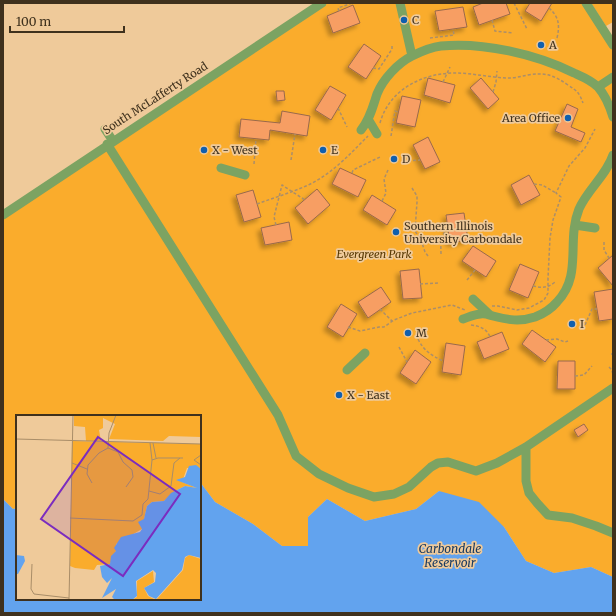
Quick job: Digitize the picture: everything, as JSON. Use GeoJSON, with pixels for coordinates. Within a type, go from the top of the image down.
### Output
{"type":"FeatureCollection","features":[{"type":"Feature","properties":{"kind":"street","name":"South McLafferty Road"},"geometry":{"type":"LineString","coordinates":[[3,215],[322,3]]}},
{"type":"Feature","properties":{"kind":"street"},"geometry":{"type":"LineString","coordinates":[[400,3],[412,56]]}},
{"type":"Feature","properties":{"kind":"street"},"geometry":{"type":"LineString","coordinates":[[586,3],[613,45]]}},
{"type":"Feature","properties":{"kind":"street"},"geometry":{"type":"LineString","coordinates":[[362,130],[382,84],[390,74],[412,56],[439,46],[476,46],[538,59],[565,68],[589,80],[598,88],[607,102],[613,117]]}},
{"type":"Feature","properties":{"kind":"street"},"geometry":{"type":"LineString","coordinates":[[598,88],[613,77]]}},
{"type":"Feature","properties":{"kind":"street"},"geometry":{"type":"LineString","coordinates":[[368,119],[376,131]]}},
{"type":"Feature","properties":{"kind":"street"},"geometry":{"type":"LineString","coordinates":[[105,129],[110,143],[278,415],[296,456],[318,474],[348,488],[374,497],[394,494],[408,486],[438,462],[448,462],[476,471],[498,463],[526,447],[613,388]]}},
{"type":"Feature","properties":{"kind":"street"},"geometry":{"type":"LineString","coordinates":[[465,318],[481,314],[512,321],[525,320],[543,313],[553,307],[568,288],[575,225],[579,210],[585,198],[610,165],[613,155]]}},
{"type":"Feature","properties":{"kind":"street"},"geometry":{"type":"LineString","coordinates":[[220,168],[245,175]]}},
{"type":"Feature","properties":{"kind":"street"},"geometry":{"type":"LineString","coordinates":[[575,225],[596,228]]}},
{"type":"Feature","properties":{"kind":"street"},"geometry":{"type":"LineString","coordinates":[[473,299],[491,316]]}},
{"type":"Feature","properties":{"kind":"street"},"geometry":{"type":"LineString","coordinates":[[347,370],[365,353]]}},
{"type":"Feature","properties":{"kind":"street"},"geometry":{"type":"LineString","coordinates":[[526,447],[526,481],[529,493],[548,515],[572,518],[613,533]]}},
{"type":"Feature","properties":{"kind":"path"},"geometry":{"type":"LineString","coordinates":[[340,11],[338,8],[352,3]]}},
{"type":"Feature","properties":{"kind":"path"},"geometry":{"type":"LineString","coordinates":[[514,3],[527,29]]}},
{"type":"Feature","properties":{"kind":"path"},"geometry":{"type":"LineString","coordinates":[[550,8],[559,20],[560,27],[557,38]]}},
{"type":"Feature","properties":{"kind":"path"},"geometry":{"type":"LineString","coordinates":[[492,20],[494,31],[513,33]]}},
{"type":"Feature","properties":{"kind":"path"},"geometry":{"type":"LineString","coordinates":[[430,38],[454,35],[453,29]]}},
{"type":"Feature","properties":{"kind":"path"},"geometry":{"type":"LineString","coordinates":[[373,68],[379,70],[392,49],[392,45]]}},
{"type":"Feature","properties":{"kind":"path"},"geometry":{"type":"LineString","coordinates":[[443,82],[450,66]]}},
{"type":"Feature","properties":{"kind":"path"},"geometry":{"type":"LineString","coordinates":[[492,92],[498,71]]}},
{"type":"Feature","properties":{"kind":"path"},"geometry":{"type":"LineString","coordinates":[[257,204],[307,186],[330,172],[376,131],[384,110],[399,92],[416,81],[454,73],[511,78],[542,74],[556,77],[580,94],[582,103]]}},
{"type":"Feature","properties":{"kind":"path"},"geometry":{"type":"LineString","coordinates":[[338,108],[347,127]]}},
{"type":"Feature","properties":{"kind":"path"},"geometry":{"type":"LineString","coordinates":[[391,136],[395,111],[398,112]]}},
{"type":"Feature","properties":{"kind":"path"},"geometry":{"type":"LineString","coordinates":[[556,193],[570,166],[585,148],[595,129]]}},
{"type":"Feature","properties":{"kind":"path"},"geometry":{"type":"LineString","coordinates":[[291,160],[295,134]]}},
{"type":"Feature","properties":{"kind":"path"},"geometry":{"type":"LineString","coordinates":[[254,164],[256,139]]}},
{"type":"Feature","properties":{"kind":"path"},"geometry":{"type":"LineString","coordinates":[[352,173],[357,167],[380,157]]}},
{"type":"Feature","properties":{"kind":"path"},"geometry":{"type":"LineString","coordinates":[[408,161],[420,160]]}},
{"type":"Feature","properties":{"kind":"path"},"geometry":{"type":"LineString","coordinates":[[382,201],[386,193],[384,179],[388,170]]}},
{"type":"Feature","properties":{"kind":"path"},"geometry":{"type":"LineString","coordinates":[[482,308],[498,306],[517,310],[529,308],[544,300],[548,293],[550,238],[553,220],[561,198],[556,193],[542,185],[534,184]]}},
{"type":"Feature","properties":{"kind":"path"},"geometry":{"type":"LineString","coordinates":[[276,225],[274,217],[282,185],[305,200]]}},
{"type":"Feature","properties":{"kind":"path"},"geometry":{"type":"LineString","coordinates":[[412,188],[417,196],[415,230],[428,256]]}},
{"type":"Feature","properties":{"kind":"path"},"geometry":{"type":"LineString","coordinates":[[441,254],[441,236],[448,230]]}},
{"type":"Feature","properties":{"kind":"path"},"geometry":{"type":"LineString","coordinates":[[604,242],[604,250],[609,258]]}},
{"type":"Feature","properties":{"kind":"path"},"geometry":{"type":"LineString","coordinates":[[467,280],[476,270]]}},
{"type":"Feature","properties":{"kind":"path"},"geometry":{"type":"LineString","coordinates":[[533,286],[542,288],[549,287],[555,282]]}},
{"type":"Feature","properties":{"kind":"path"},"geometry":{"type":"LineString","coordinates":[[420,284],[440,283]]}},
{"type":"Feature","properties":{"kind":"path"},"geometry":{"type":"LineString","coordinates":[[348,327],[360,331],[379,327],[384,328],[392,321],[412,313],[452,305],[465,318],[488,332],[490,337]]}},
{"type":"Feature","properties":{"kind":"path"},"geometry":{"type":"LineString","coordinates":[[380,309],[392,321]]}},
{"type":"Feature","properties":{"kind":"path"},"geometry":{"type":"LineString","coordinates":[[585,325],[592,309],[597,309]]}},
{"type":"Feature","properties":{"kind":"path"},"geometry":{"type":"LineString","coordinates":[[418,339],[423,348],[431,355],[443,361]]}},
{"type":"Feature","properties":{"kind":"path"},"geometry":{"type":"LineString","coordinates":[[546,340],[557,339],[565,342],[568,341]]}},
{"type":"Feature","properties":{"kind":"path"},"geometry":{"type":"LineString","coordinates":[[399,347],[407,362]]}},
{"type":"Feature","properties":{"kind":"path"},"geometry":{"type":"LineString","coordinates":[[575,376],[584,375],[592,366]]}},
{"type":"Feature","properties":{"kind":"path"},"geometry":{"type":"LineString","coordinates":[[609,366],[613,375]]}},
{"type":"Feature","properties":{"kind":"green space","name":"Evergreen Park"},"geometry":{"type":"Polygon","coordinates":[[[322,3],[586,3],[613,45],[613,577],[591,567],[554,573],[526,561],[504,527],[439,491],[416,509],[365,521],[327,499],[308,517],[308,546],[282,546],[253,524],[215,502],[201,483],[201,415],[16,415],[16,508],[13,509],[3,499],[3,215],[322,3]]]}},
{"type":"Feature","properties":{"kind":"green space"},"geometry":{"type":"Polygon","coordinates":[[[591,3],[613,3],[613,22],[606,26],[591,3]]]}},
{"type":"Feature","properties":{"kind":"water","name":"Carbondale Reservoir"},"geometry":{"type":"Polygon","coordinates":[[[201,483],[215,502],[253,524],[282,546],[308,546],[308,517],[327,499],[365,521],[416,509],[439,491],[479,502],[504,527],[526,561],[554,573],[591,567],[613,577],[613,613],[3,613],[3,499],[13,509],[16,508],[16,600],[201,600],[201,483]]]}},
{"type":"Feature","properties":{"kind":"building"},"geometry":{"type":"Polygon","coordinates":[[[483,3],[506,3],[510,14],[479,25],[473,7],[483,3]]]}},
{"type":"Feature","properties":{"kind":"building"},"geometry":{"type":"Polygon","coordinates":[[[530,3],[552,3],[541,21],[525,11],[530,3]]]}},
{"type":"Feature","properties":{"kind":"building"},"geometry":{"type":"Polygon","coordinates":[[[353,5],[360,23],[333,33],[327,16],[353,5]]]}},
{"type":"Feature","properties":{"kind":"building"},"geometry":{"type":"Polygon","coordinates":[[[463,7],[467,27],[439,31],[435,11],[463,7]]]}},
{"type":"Feature","properties":{"kind":"building"},"geometry":{"type":"Polygon","coordinates":[[[364,44],[381,56],[366,79],[348,67],[364,44]]]}},
{"type":"Feature","properties":{"kind":"building"},"geometry":{"type":"Polygon","coordinates":[[[428,78],[455,85],[450,103],[424,95],[428,78]]]}},
{"type":"Feature","properties":{"kind":"building"},"geometry":{"type":"Polygon","coordinates":[[[481,78],[499,99],[488,109],[470,88],[481,78]]]}},
{"type":"Feature","properties":{"kind":"building"},"geometry":{"type":"Polygon","coordinates":[[[330,86],[346,95],[331,120],[315,110],[330,86]]]}},
{"type":"Feature","properties":{"kind":"building"},"geometry":{"type":"Polygon","coordinates":[[[276,91],[284,91],[285,100],[277,101],[276,91]]]}},
{"type":"Feature","properties":{"kind":"building"},"geometry":{"type":"Polygon","coordinates":[[[402,96],[421,100],[415,127],[396,123],[402,96]]]}},
{"type":"Feature","properties":{"kind":"building","name":"Area Office"},"geometry":{"type":"Polygon","coordinates":[[[567,104],[578,109],[571,127],[585,133],[581,142],[555,131],[567,104]]]}},
{"type":"Feature","properties":{"kind":"building"},"geometry":{"type":"Polygon","coordinates":[[[282,111],[310,116],[307,136],[270,130],[269,140],[239,137],[241,119],[280,123],[282,111]]]}},
{"type":"Feature","properties":{"kind":"building"},"geometry":{"type":"Polygon","coordinates":[[[428,137],[440,162],[425,169],[413,145],[428,137]]]}},
{"type":"Feature","properties":{"kind":"building"},"geometry":{"type":"Polygon","coordinates":[[[340,168],[366,180],[358,197],[332,184],[340,168]]]}},
{"type":"Feature","properties":{"kind":"building"},"geometry":{"type":"Polygon","coordinates":[[[529,175],[540,195],[521,205],[511,185],[529,175]]]}},
{"type":"Feature","properties":{"kind":"building"},"geometry":{"type":"Polygon","coordinates":[[[317,189],[330,205],[308,224],[295,208],[317,189]]]}},
{"type":"Feature","properties":{"kind":"building"},"geometry":{"type":"Polygon","coordinates":[[[253,190],[261,217],[244,222],[236,195],[253,190]]]}},
{"type":"Feature","properties":{"kind":"building"},"geometry":{"type":"Polygon","coordinates":[[[372,195],[396,210],[387,225],[363,210],[372,195]]]}},
{"type":"Feature","properties":{"kind":"building"},"geometry":{"type":"Polygon","coordinates":[[[464,213],[468,240],[450,243],[446,215],[464,213]]]}},
{"type":"Feature","properties":{"kind":"building"},"geometry":{"type":"Polygon","coordinates":[[[289,222],[292,240],[265,245],[261,228],[289,222]]]}},
{"type":"Feature","properties":{"kind":"building"},"geometry":{"type":"Polygon","coordinates":[[[473,246],[496,261],[486,277],[462,261],[473,246]]]}},
{"type":"Feature","properties":{"kind":"building"},"geometry":{"type":"Polygon","coordinates":[[[613,255],[613,286],[598,268],[613,255]]]}},
{"type":"Feature","properties":{"kind":"building"},"geometry":{"type":"Polygon","coordinates":[[[520,264],[539,272],[528,298],[509,290],[520,264]]]}},
{"type":"Feature","properties":{"kind":"building"},"geometry":{"type":"Polygon","coordinates":[[[419,269],[422,298],[403,299],[400,271],[419,269]]]}},
{"type":"Feature","properties":{"kind":"building"},"geometry":{"type":"Polygon","coordinates":[[[381,287],[391,302],[368,318],[358,302],[381,287]]]}},
{"type":"Feature","properties":{"kind":"building"},"geometry":{"type":"Polygon","coordinates":[[[613,289],[613,319],[599,321],[594,292],[613,289]]]}},
{"type":"Feature","properties":{"kind":"building"},"geometry":{"type":"Polygon","coordinates":[[[341,304],[357,314],[343,337],[327,327],[341,304]]]}},
{"type":"Feature","properties":{"kind":"building"},"geometry":{"type":"Polygon","coordinates":[[[532,330],[556,347],[545,362],[522,344],[532,330]]]}},
{"type":"Feature","properties":{"kind":"building"},"geometry":{"type":"Polygon","coordinates":[[[502,332],[509,349],[484,359],[477,342],[502,332]]]}},
{"type":"Feature","properties":{"kind":"building"},"geometry":{"type":"Polygon","coordinates":[[[446,343],[465,346],[461,375],[442,372],[446,343]]]}},
{"type":"Feature","properties":{"kind":"building"},"geometry":{"type":"Polygon","coordinates":[[[415,350],[431,362],[416,384],[400,373],[415,350]]]}},
{"type":"Feature","properties":{"kind":"building"},"geometry":{"type":"Polygon","coordinates":[[[558,361],[575,361],[575,389],[557,389],[558,361]]]}},
{"type":"Feature","properties":{"kind":"building"},"geometry":{"type":"Polygon","coordinates":[[[584,424],[588,430],[578,437],[574,430],[584,424]]]}},
{"type":"Feature","properties":{"kind":"place","name":"C"},"geometry":{"type":"Point","coordinates":[404,20]}},
{"type":"Feature","properties":{"kind":"place","name":"A"},"geometry":{"type":"Point","coordinates":[541,45]}},
{"type":"Feature","properties":{"kind":"place","name":"Area Office"},"geometry":{"type":"Point","coordinates":[568,118]}},
{"type":"Feature","properties":{"kind":"place","name":"X - West"},"geometry":{"type":"Point","coordinates":[204,150]}},
{"type":"Feature","properties":{"kind":"place","name":"E"},"geometry":{"type":"Point","coordinates":[323,150]}},
{"type":"Feature","properties":{"kind":"place","name":"D"},"geometry":{"type":"Point","coordinates":[394,159]}},
{"type":"Feature","properties":{"kind":"place","name":"Southern Illinois University Carbondale"},"geometry":{"type":"Point","coordinates":[396,232]}},
{"type":"Feature","properties":{"kind":"place","name":"I"},"geometry":{"type":"Point","coordinates":[572,324]}},
{"type":"Feature","properties":{"kind":"place","name":"M"},"geometry":{"type":"Point","coordinates":[408,333]}},
{"type":"Feature","properties":{"kind":"place","name":"X - East"},"geometry":{"type":"Point","coordinates":[339,395]}}]}
